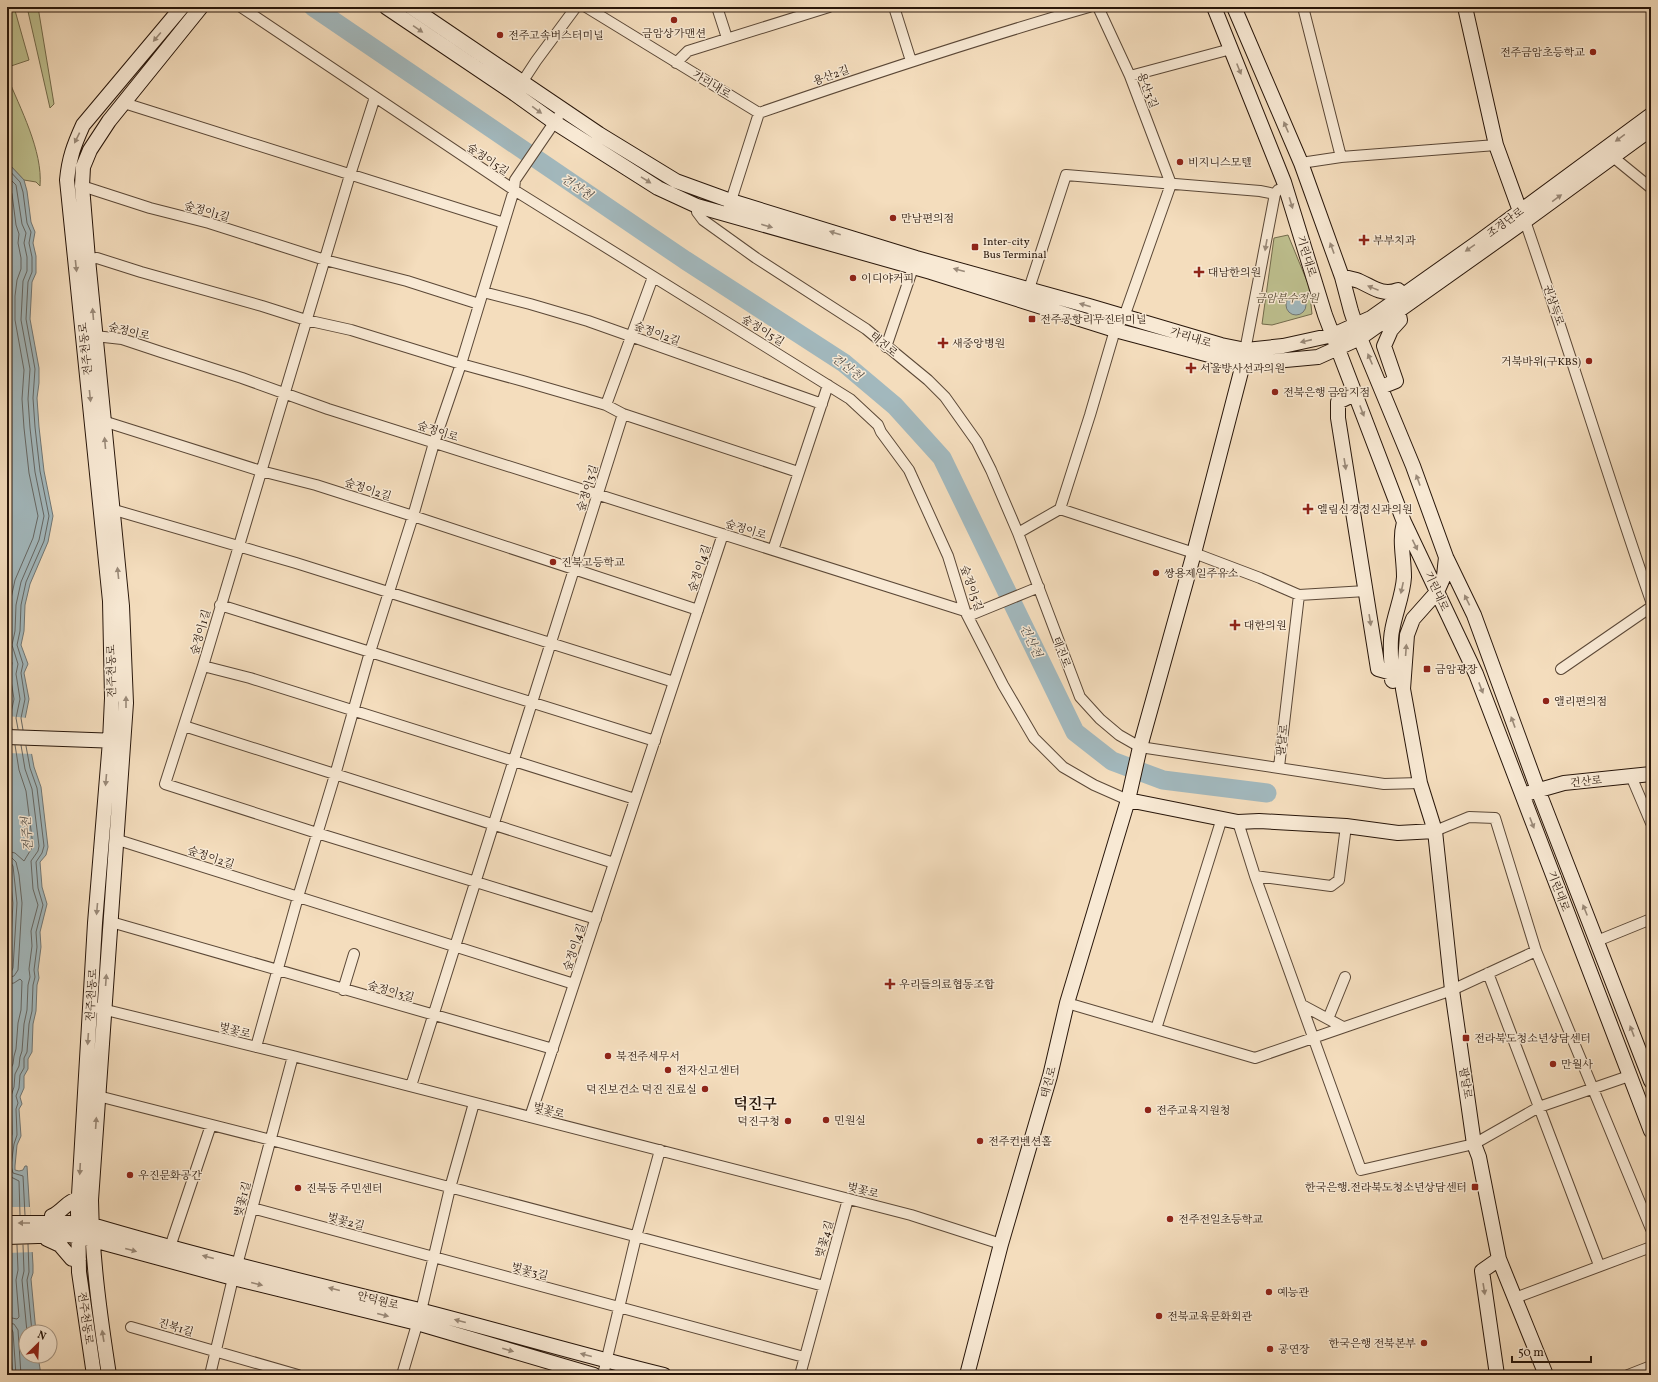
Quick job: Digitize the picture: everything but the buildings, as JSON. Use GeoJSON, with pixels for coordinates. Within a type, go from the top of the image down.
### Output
{"type":"FeatureCollection","features":[{"type":"Feature","properties":{"kind":"street","name":"전주천동로"},"geometry":{"type":"LineString","coordinates":[[109,1375],[101,1322],[93,1240],[91,1200],[104,1009],[118,840],[112,741],[110,601],[68,188],[68,162],[74,144],[84,125],[182,7]]}},
{"type":"Feature","properties":{"kind":"street","name":"전주천동로"},"geometry":{"type":"LineString","coordinates":[[94,1375],[74,1256],[74,1200],[106,781],[112,741],[126,703],[122,606],[111,509],[88,259],[82,186],[83,167],[90,150],[109,121],[200,7]]}},
{"type":"Feature","properties":{"kind":"street","name":"숲정이5길"},"geometry":{"type":"LineString","coordinates":[[241,7],[514,190],[850,399],[878,425],[881,432],[910,470],[948,556],[967,613],[1003,685],[1034,738],[1063,767],[1094,785],[1129,795]]}},
{"type":"Feature","properties":{"kind":"street","name":"가리내로"},"geometry":{"type":"LineString","coordinates":[[386,7],[519,88],[563,109],[599,134],[676,181],[915,263],[931,272],[1115,330],[1243,364],[1318,357],[1338,348],[1358,332]]}},
{"type":"Feature","properties":{"kind":"street","name":"가리내로"},"geometry":{"type":"LineString","coordinates":[[411,7],[519,88],[552,126],[658,188],[697,206],[915,263],[1028,289],[1221,345],[1246,350],[1283,346],[1333,335],[1358,332]]}},
{"type":"Feature","properties":{"kind":"street"},"geometry":{"type":"LineString","coordinates":[[519,88],[536,61],[576,7]]}},
{"type":"Feature","properties":{"kind":"street","name":"가리내로"},"geometry":{"type":"LineString","coordinates":[[586,7],[759,112]]}},
{"type":"Feature","properties":{"kind":"street"},"geometry":{"type":"LineString","coordinates":[[718,7],[727,38]]}},
{"type":"Feature","properties":{"kind":"street"},"geometry":{"type":"LineString","coordinates":[[676,63],[688,51],[829,7]]}},
{"type":"Feature","properties":{"kind":"street"},"geometry":{"type":"LineString","coordinates":[[894,7],[911,61]]}},
{"type":"Feature","properties":{"kind":"street","name":"용산2길"},"geometry":{"type":"LineString","coordinates":[[759,112],[911,61],[1089,7]]}},
{"type":"Feature","properties":{"kind":"street","name":"용산3길"},"geometry":{"type":"LineString","coordinates":[[1098,7],[1130,76],[1171,184]]}},
{"type":"Feature","properties":{"kind":"street","name":"기린대로"},"geometry":{"type":"LineString","coordinates":[[1214,7],[1284,182],[1325,315],[1404,522],[1476,674],[1651,1131]]}},
{"type":"Feature","properties":{"kind":"street","name":"기린대로"},"geometry":{"type":"LineString","coordinates":[[1234,7],[1302,163],[1342,277],[1358,332],[1413,466],[1446,557],[1474,615],[1538,790],[1650,1073]]}},
{"type":"Feature","properties":{"kind":"street"},"geometry":{"type":"LineString","coordinates":[[1303,7],[1340,157]]}},
{"type":"Feature","properties":{"kind":"street","name":"권삼득로"},"geometry":{"type":"LineString","coordinates":[[1465,7],[1496,145],[1561,326],[1622,519],[1651,601]]}},
{"type":"Feature","properties":{"kind":"street"},"geometry":{"type":"LineString","coordinates":[[1130,76],[1231,49]]}},
{"type":"Feature","properties":{"kind":"street","name":"숲정이1길"},"geometry":{"type":"LineString","coordinates":[[317,833],[165,784],[203,666],[306,320],[326,260],[350,175],[375,97]]}},
{"type":"Feature","properties":{"kind":"street"},"geometry":{"type":"LineString","coordinates":[[124,103],[284,152],[350,175],[504,223]]}},
{"type":"Feature","properties":{"kind":"street"},"geometry":{"type":"LineString","coordinates":[[256,1047],[298,897],[370,652],[413,516],[434,443],[461,364],[514,190],[515,180],[563,109]]}},
{"type":"Feature","properties":{"kind":"street"},"geometry":{"type":"LineString","coordinates":[[727,215],[759,112]]}},
{"type":"Feature","properties":{"kind":"street","name":"조경단로"},"geometry":{"type":"LineString","coordinates":[[1358,332],[1398,310],[1522,216],[1651,114]]}},
{"type":"Feature","properties":{"kind":"street","name":"조경단로"},"geometry":{"type":"LineString","coordinates":[[1358,332],[1371,318],[1403,295],[1613,157],[1651,129]]}},
{"type":"Feature","properties":{"kind":"street"},"geometry":{"type":"LineString","coordinates":[[1302,163],[1340,157],[1496,145]]}},
{"type":"Feature","properties":{"kind":"street"},"geometry":{"type":"LineString","coordinates":[[1613,157],[1651,188]]}},
{"type":"Feature","properties":{"kind":"street"},"geometry":{"type":"LineString","coordinates":[[1024,302],[1066,175],[1260,191],[1275,194]]}},
{"type":"Feature","properties":{"kind":"street"},"geometry":{"type":"LineString","coordinates":[[1139,751],[1194,553],[1243,364],[1275,194],[1284,182]]}},
{"type":"Feature","properties":{"kind":"street"},"geometry":{"type":"LineString","coordinates":[[1018,533],[1060,509],[1115,330],[1124,317],[1171,184]]}},
{"type":"Feature","properties":{"kind":"street","name":"숲정이1길"},"geometry":{"type":"LineString","coordinates":[[82,186],[150,208],[209,223],[326,260],[407,281],[479,304]]}},
{"type":"Feature","properties":{"kind":"street","name":"태진로"},"geometry":{"type":"LineString","coordinates":[[697,206],[697,212],[703,220],[756,258],[866,329],[928,380],[945,397],[962,419],[981,449],[1018,533],[1035,588],[1080,697],[1100,719],[1139,751],[1279,767]]}},
{"type":"Feature","properties":{"kind":"street"},"geometry":{"type":"LineString","coordinates":[[88,259],[96,258],[306,320],[371,336],[461,364],[523,380],[606,405],[623,414],[798,472]]}},
{"type":"Feature","properties":{"kind":"street"},"geometry":{"type":"LineString","coordinates":[[886,347],[915,263]]}},
{"type":"Feature","properties":{"kind":"street"},"geometry":{"type":"LineString","coordinates":[[606,405],[653,276]]}},
{"type":"Feature","properties":{"kind":"street"},"geometry":{"type":"LineString","coordinates":[[1342,277],[1358,280],[1375,290],[1392,292],[1398,290],[1403,295]]}},
{"type":"Feature","properties":{"kind":"street","name":"숲정이2길"},"geometry":{"type":"LineString","coordinates":[[483,292],[588,321],[822,404]]}},
{"type":"Feature","properties":{"kind":"street"},"geometry":{"type":"LineString","coordinates":[[1381,387],[1396,381],[1384,346],[1391,330],[1400,320],[1398,310]]}},
{"type":"Feature","properties":{"kind":"street","name":"숲정이로"},"geometry":{"type":"LineString","coordinates":[[95,336],[122,339],[434,443],[967,613]]}},
{"type":"Feature","properties":{"kind":"street","name":"숲정이로"},"geometry":{"type":"LineString","coordinates":[[773,550],[828,385]]}},
{"type":"Feature","properties":{"kind":"street"},"geometry":{"type":"LineString","coordinates":[[1355,394],[1338,402],[1338,418],[1378,669],[1392,673],[1392,633],[1396,607],[1404,577],[1404,561],[1400,535],[1404,522]]}},
{"type":"Feature","properties":{"kind":"street","name":"숲정이3길"},"geometry":{"type":"LineString","coordinates":[[410,1086],[623,414]]}},
{"type":"Feature","properties":{"kind":"street"},"geometry":{"type":"LineString","coordinates":[[103,421],[261,471]]}},
{"type":"Feature","properties":{"kind":"street","name":"숲정이2길"},"geometry":{"type":"LineString","coordinates":[[261,471],[316,485],[574,570]]}},
{"type":"Feature","properties":{"kind":"street"},"geometry":{"type":"LineString","coordinates":[[111,509],[296,563],[674,682]]}},
{"type":"Feature","properties":{"kind":"street"},"geometry":{"type":"LineString","coordinates":[[1060,509],[1194,553],[1260,578],[1299,595],[1366,591]]}},
{"type":"Feature","properties":{"kind":"street","name":"숲정이4길"},"geometry":{"type":"LineString","coordinates":[[530,1117],[723,534]]}},
{"type":"Feature","properties":{"kind":"street","name":"팔달로"},"geometry":{"type":"LineString","coordinates":[[1446,557],[1444,576],[1437,592],[1413,619],[1407,635],[1403,689],[1420,783],[1435,831],[1452,990],[1474,1144],[1479,1157],[1499,1259],[1546,1375]]}},
{"type":"Feature","properties":{"kind":"street","name":"숲정이4길"},"geometry":{"type":"LineString","coordinates":[[574,570],[698,610]]}},
{"type":"Feature","properties":{"kind":"street"},"geometry":{"type":"LineString","coordinates":[[967,613],[982,611],[1035,588]]}},
{"type":"Feature","properties":{"kind":"street","name":"팔달로"},"geometry":{"type":"LineString","coordinates":[[1299,595],[1279,767],[1384,784],[1420,783]]}},
{"type":"Feature","properties":{"kind":"street","name":"숲정이1길"},"geometry":{"type":"LineString","coordinates":[[220,605],[370,652]]}},
{"type":"Feature","properties":{"kind":"street"},"geometry":{"type":"LineString","coordinates":[[1561,669],[1651,607]]}},
{"type":"Feature","properties":{"kind":"street"},"geometry":{"type":"LineString","coordinates":[[370,652],[655,741]]}},
{"type":"Feature","properties":{"kind":"street","name":"숲정이1길"},"geometry":{"type":"LineString","coordinates":[[203,666],[250,678],[353,711]]}},
{"type":"Feature","properties":{"kind":"street","name":"팔달로"},"geometry":{"type":"LineString","coordinates":[[1392,673],[1392,680],[1403,689]]}},
{"type":"Feature","properties":{"kind":"street"},"geometry":{"type":"LineString","coordinates":[[353,711],[635,800]]}},
{"type":"Feature","properties":{"kind":"street"},"geometry":{"type":"LineString","coordinates":[[184,726],[614,863]]}},
{"type":"Feature","properties":{"kind":"street"},"geometry":{"type":"LineString","coordinates":[[7,737],[112,741]]}},
{"type":"Feature","properties":{"kind":"street","name":"태진로"},"geometry":{"type":"LineString","coordinates":[[967,1375],[1001,1244],[1050,1076],[1067,1003],[1129,795],[1139,751]]}},
{"type":"Feature","properties":{"kind":"street","name":"건산로"},"geometry":{"type":"LineString","coordinates":[[1522,795],[1564,783],[1651,774]]}},
{"type":"Feature","properties":{"kind":"street"},"geometry":{"type":"LineString","coordinates":[[1632,776],[1651,823]]}},
{"type":"Feature","properties":{"kind":"street"},"geometry":{"type":"LineString","coordinates":[[1129,795],[1238,822],[1260,821],[1346,826],[1398,833],[1435,831],[1469,817],[1495,818],[1536,951],[1651,1229]]}},
{"type":"Feature","properties":{"kind":"street"},"geometry":{"type":"LineString","coordinates":[[1156,1029],[1222,818]]}},
{"type":"Feature","properties":{"kind":"street"},"geometry":{"type":"LineString","coordinates":[[1238,822],[1255,876],[1361,1170],[1474,1144],[1539,1107],[1629,1076]]}},
{"type":"Feature","properties":{"kind":"street"},"geometry":{"type":"LineString","coordinates":[[1255,876],[1331,886],[1339,880],[1346,826]]}},
{"type":"Feature","properties":{"kind":"street"},"geometry":{"type":"LineString","coordinates":[[317,833],[475,881]]}},
{"type":"Feature","properties":{"kind":"street","name":"숲정이2길"},"geometry":{"type":"LineString","coordinates":[[118,840],[455,946]]}},
{"type":"Feature","properties":{"kind":"street","name":"숲정이4길"},"geometry":{"type":"LineString","coordinates":[[475,881],[596,919]]}},
{"type":"Feature","properties":{"kind":"street"},"geometry":{"type":"LineString","coordinates":[[1598,941],[1651,919]]}},
{"type":"Feature","properties":{"kind":"street"},"geometry":{"type":"LineString","coordinates":[[111,922],[343,990],[354,954]]}},
{"type":"Feature","properties":{"kind":"street","name":"숲정이4길"},"geometry":{"type":"LineString","coordinates":[[455,946],[574,984]]}},
{"type":"Feature","properties":{"kind":"street"},"geometry":{"type":"LineString","coordinates":[[1067,1003],[1255,1058],[1452,990],[1536,951]]}},
{"type":"Feature","properties":{"kind":"street"},"geometry":{"type":"LineString","coordinates":[[1488,973],[1599,1265]]}},
{"type":"Feature","properties":{"kind":"street"},"geometry":{"type":"LineString","coordinates":[[1328,1019],[1345,977]]}},
{"type":"Feature","properties":{"kind":"street","name":"숲정이3길"},"geometry":{"type":"LineString","coordinates":[[343,990],[553,1049]]}},
{"type":"Feature","properties":{"kind":"street"},"geometry":{"type":"LineString","coordinates":[[1302,1004],[1343,1027]]}},
{"type":"Feature","properties":{"kind":"street","name":"벚꽃로"},"geometry":{"type":"LineString","coordinates":[[90,1006],[293,1056],[912,1215],[1001,1244]]}},
{"type":"Feature","properties":{"kind":"street","name":"벚꽃1길"},"geometry":{"type":"LineString","coordinates":[[235,1271],[293,1056]]}},
{"type":"Feature","properties":{"kind":"street"},"geometry":{"type":"LineString","coordinates":[[98,1096],[271,1140],[824,1286]]}},
{"type":"Feature","properties":{"kind":"street"},"geometry":{"type":"LineString","coordinates":[[402,1375],[419,1317],[450,1188],[474,1103]]}},
{"type":"Feature","properties":{"kind":"street"},"geometry":{"type":"LineString","coordinates":[[170,1247],[211,1125]]}},
{"type":"Feature","properties":{"kind":"street"},"geometry":{"type":"LineString","coordinates":[[603,1375],[636,1237],[660,1150]]}},
{"type":"Feature","properties":{"kind":"street","name":"벚꽃4길"},"geometry":{"type":"LineString","coordinates":[[800,1375],[848,1199]]}},
{"type":"Feature","properties":{"kind":"street"},"geometry":{"type":"LineString","coordinates":[[74,1200],[52,1216],[47,1239],[60,1245],[74,1256]]}},
{"type":"Feature","properties":{"kind":"street","name":"벚꽃2길"},"geometry":{"type":"LineString","coordinates":[[252,1208],[434,1258]]}},
{"type":"Feature","properties":{"kind":"street"},"geometry":{"type":"LineString","coordinates":[[7,1223],[50,1229],[73,1230]]}},
{"type":"Feature","properties":{"kind":"street","name":"안덕원로"},"geometry":{"type":"LineString","coordinates":[[73,1230],[92,1225],[170,1247],[235,1271]]}},
{"type":"Feature","properties":{"kind":"street"},"geometry":{"type":"LineString","coordinates":[[7,1237],[50,1229]]}},
{"type":"Feature","properties":{"kind":"street","name":"안덕원로"},"geometry":{"type":"LineString","coordinates":[[73,1230],[93,1240],[235,1271],[419,1317],[664,1375]]}},
{"type":"Feature","properties":{"kind":"street"},"geometry":{"type":"LineString","coordinates":[[1515,1298],[1599,1265],[1651,1247]]}},
{"type":"Feature","properties":{"kind":"street","name":"벚꽃3길"},"geometry":{"type":"LineString","coordinates":[[434,1258],[804,1357]]}},
{"type":"Feature","properties":{"kind":"street"},"geometry":{"type":"LineString","coordinates":[[1497,1375],[1482,1271],[1499,1259]]}},
{"type":"Feature","properties":{"kind":"street"},"geometry":{"type":"LineString","coordinates":[[210,1375],[235,1271]]}},
{"type":"Feature","properties":{"kind":"street","name":"안덕원로"},"geometry":{"type":"LineString","coordinates":[[419,1317],[594,1375]]}},
{"type":"Feature","properties":{"kind":"street","name":"진북1길"},"geometry":{"type":"LineString","coordinates":[[131,1327],[298,1375]]}},
{"type":"Feature","properties":{"kind":"street"},"geometry":{"type":"LineString","coordinates":[[1628,1375],[1651,1366]]}},
{"type":"Feature","properties":{"kind":"green space"},"geometry":{"type":"Polygon","coordinates":[[[7,7],[14,7],[29,60],[8,67],[7,63],[7,7]]]}},
{"type":"Feature","properties":{"kind":"green space"},"geometry":{"type":"Polygon","coordinates":[[[27,7],[38,7],[54,104],[50,108],[27,7]]]}},
{"type":"Feature","properties":{"kind":"green space"},"geometry":{"type":"Polygon","coordinates":[[[7,76],[30,130],[38,159],[40,186],[36,182],[24,180],[7,162],[7,76]]]}},
{"type":"Feature","properties":{"kind":"green space","name":"금암분수정원"},"geometry":{"type":"Polygon","coordinates":[[[1288,235],[1309,286],[1312,314],[1272,325],[1262,324],[1274,238],[1288,235]]]}},
{"type":"Feature","properties":{"kind":"water","name":"전주천"},"geometry":{"type":"Polygon","coordinates":[[[7,162],[24,180],[31,222],[35,232],[33,243],[36,256],[36,273],[32,282],[30,319],[39,368],[37,398],[44,471],[53,516],[48,542],[30,584],[25,605],[24,631],[21,645],[28,664],[24,673],[29,699],[25,719],[34,767],[41,787],[48,847],[46,855],[40,862],[42,887],[47,904],[40,932],[41,947],[38,970],[39,978],[37,985],[36,1011],[33,1024],[32,1052],[28,1059],[28,1069],[24,1076],[24,1088],[20,1097],[22,1104],[19,1109],[21,1136],[17,1145],[15,1166],[15,1170],[19,1171],[23,1170],[25,1166],[27,1166],[33,1265],[31,1279],[35,1324],[18,1324],[18,1364],[39,1364],[41,1375],[13,1375],[7,1319],[7,1005],[13,903],[7,855],[7,162]]]}},
{"type":"Feature","properties":{"kind":"water"},"geometry":{"type":"Polygon","coordinates":[[[1296,295],[1303,298],[1306,305],[1303,312],[1296,315],[1289,312],[1286,305],[1289,298],[1296,295]]]}},
{"type":"Feature","properties":{"kind":"pier"},"geometry":{"type":"Polygon","coordinates":[[[7,716],[28,718],[34,754],[7,753],[7,716]]]}},
{"type":"Feature","properties":{"kind":"pier"},"geometry":{"type":"Polygon","coordinates":[[[7,1207],[30,1207],[34,1252],[7,1253],[7,1207]]]}},
{"type":"Feature","properties":{"kind":"waterway","name":"건산천"},"geometry":{"type":"LineString","coordinates":[[313,7],[685,260],[844,363],[895,406],[942,458],[1075,732],[1112,761],[1163,780],[1267,793]]}},
{"type":"Feature","properties":{"kind":"place","name":"금암상가맨션"},"geometry":{"type":"Point","coordinates":[674,20]}},
{"type":"Feature","properties":{"kind":"place","name":"전주고속버스터미널"},"geometry":{"type":"Point","coordinates":[500,35]}},
{"type":"Feature","properties":{"kind":"place","name":"전주금암초등학교"},"geometry":{"type":"Point","coordinates":[1593,52]}},
{"type":"Feature","properties":{"kind":"place","name":"비지니스모텔"},"geometry":{"type":"Point","coordinates":[1180,162]}},
{"type":"Feature","properties":{"kind":"place","name":"만남편의점"},"geometry":{"type":"Point","coordinates":[893,218]}},
{"type":"Feature","properties":{"kind":"place","name":"부부치과"},"geometry":{"type":"Point","coordinates":[1364,240]}},
{"type":"Feature","properties":{"kind":"place","name":"Inter-city Bus Terminal"},"geometry":{"type":"Point","coordinates":[975,247]}},
{"type":"Feature","properties":{"kind":"place","name":"대남한의원"},"geometry":{"type":"Point","coordinates":[1199,272]}},
{"type":"Feature","properties":{"kind":"place","name":"이디야커피"},"geometry":{"type":"Point","coordinates":[853,278]}},
{"type":"Feature","properties":{"kind":"place","name":"전주공항리무진터미널"},"geometry":{"type":"Point","coordinates":[1032,319]}},
{"type":"Feature","properties":{"kind":"place","name":"새중앙병원"},"geometry":{"type":"Point","coordinates":[943,343]}},
{"type":"Feature","properties":{"kind":"place","name":"거북바위(구KBS)"},"geometry":{"type":"Point","coordinates":[1589,361]}},
{"type":"Feature","properties":{"kind":"place","name":"서울방사선과의원"},"geometry":{"type":"Point","coordinates":[1191,368]}},
{"type":"Feature","properties":{"kind":"place","name":"전북은행 금암지점"},"geometry":{"type":"Point","coordinates":[1275,392]}},
{"type":"Feature","properties":{"kind":"place","name":"엘림신경정신과의원"},"geometry":{"type":"Point","coordinates":[1308,509]}},
{"type":"Feature","properties":{"kind":"place","name":"진북고등학교"},"geometry":{"type":"Point","coordinates":[553,562]}},
{"type":"Feature","properties":{"kind":"place","name":"쌍용제일주유소"},"geometry":{"type":"Point","coordinates":[1156,573]}},
{"type":"Feature","properties":{"kind":"place","name":"대한의원"},"geometry":{"type":"Point","coordinates":[1235,625]}},
{"type":"Feature","properties":{"kind":"place","name":"금암광장"},"geometry":{"type":"Point","coordinates":[1427,669]}},
{"type":"Feature","properties":{"kind":"place","name":"앨리편의점"},"geometry":{"type":"Point","coordinates":[1546,701]}},
{"type":"Feature","properties":{"kind":"place","name":"우리들의료협동조합"},"geometry":{"type":"Point","coordinates":[890,984]}},
{"type":"Feature","properties":{"kind":"place","name":"전라북도청소년상담센터"},"geometry":{"type":"Point","coordinates":[1466,1038]}},
{"type":"Feature","properties":{"kind":"place","name":"북전주세무서"},"geometry":{"type":"Point","coordinates":[608,1056]}},
{"type":"Feature","properties":{"kind":"place","name":"만월사"},"geometry":{"type":"Point","coordinates":[1553,1064]}},
{"type":"Feature","properties":{"kind":"place","name":"전자신고센터"},"geometry":{"type":"Point","coordinates":[668,1070]}},
{"type":"Feature","properties":{"kind":"place","name":"덕진보건소 덕진 진료실"},"geometry":{"type":"Point","coordinates":[705,1089]}},
{"type":"Feature","properties":{"kind":"place","name":"전주교육지원청"},"geometry":{"type":"Point","coordinates":[1148,1110]}},
{"type":"Feature","properties":{"kind":"place","name":"민원실"},"geometry":{"type":"Point","coordinates":[826,1120]}},
{"type":"Feature","properties":{"kind":"place","name":"덕진구청"},"geometry":{"type":"Point","coordinates":[788,1121]}},
{"type":"Feature","properties":{"kind":"place","name":"전주컨벤션홀"},"geometry":{"type":"Point","coordinates":[980,1141]}},
{"type":"Feature","properties":{"kind":"place","name":"우진문화공간"},"geometry":{"type":"Point","coordinates":[130,1175]}},
{"type":"Feature","properties":{"kind":"place","name":"한국은행.전라북도청소년상담센터"},"geometry":{"type":"Point","coordinates":[1475,1187]}},
{"type":"Feature","properties":{"kind":"place","name":"진북동 주민센터"},"geometry":{"type":"Point","coordinates":[298,1188]}},
{"type":"Feature","properties":{"kind":"place","name":"전주전일초등학교"},"geometry":{"type":"Point","coordinates":[1170,1219]}},
{"type":"Feature","properties":{"kind":"place","name":"예능관"},"geometry":{"type":"Point","coordinates":[1269,1292]}},
{"type":"Feature","properties":{"kind":"place","name":"전북교육문화회관"},"geometry":{"type":"Point","coordinates":[1159,1316]}},
{"type":"Feature","properties":{"kind":"place","name":"한국은행 전북본부"},"geometry":{"type":"Point","coordinates":[1424,1343]}},
{"type":"Feature","properties":{"kind":"place","name":"공연장"},"geometry":{"type":"Point","coordinates":[1270,1349]}},
{"type":"Feature","properties":{"kind":"district","name":"덕진구"},"geometry":{"type":"Point","coordinates":[755,1104]}}]}
